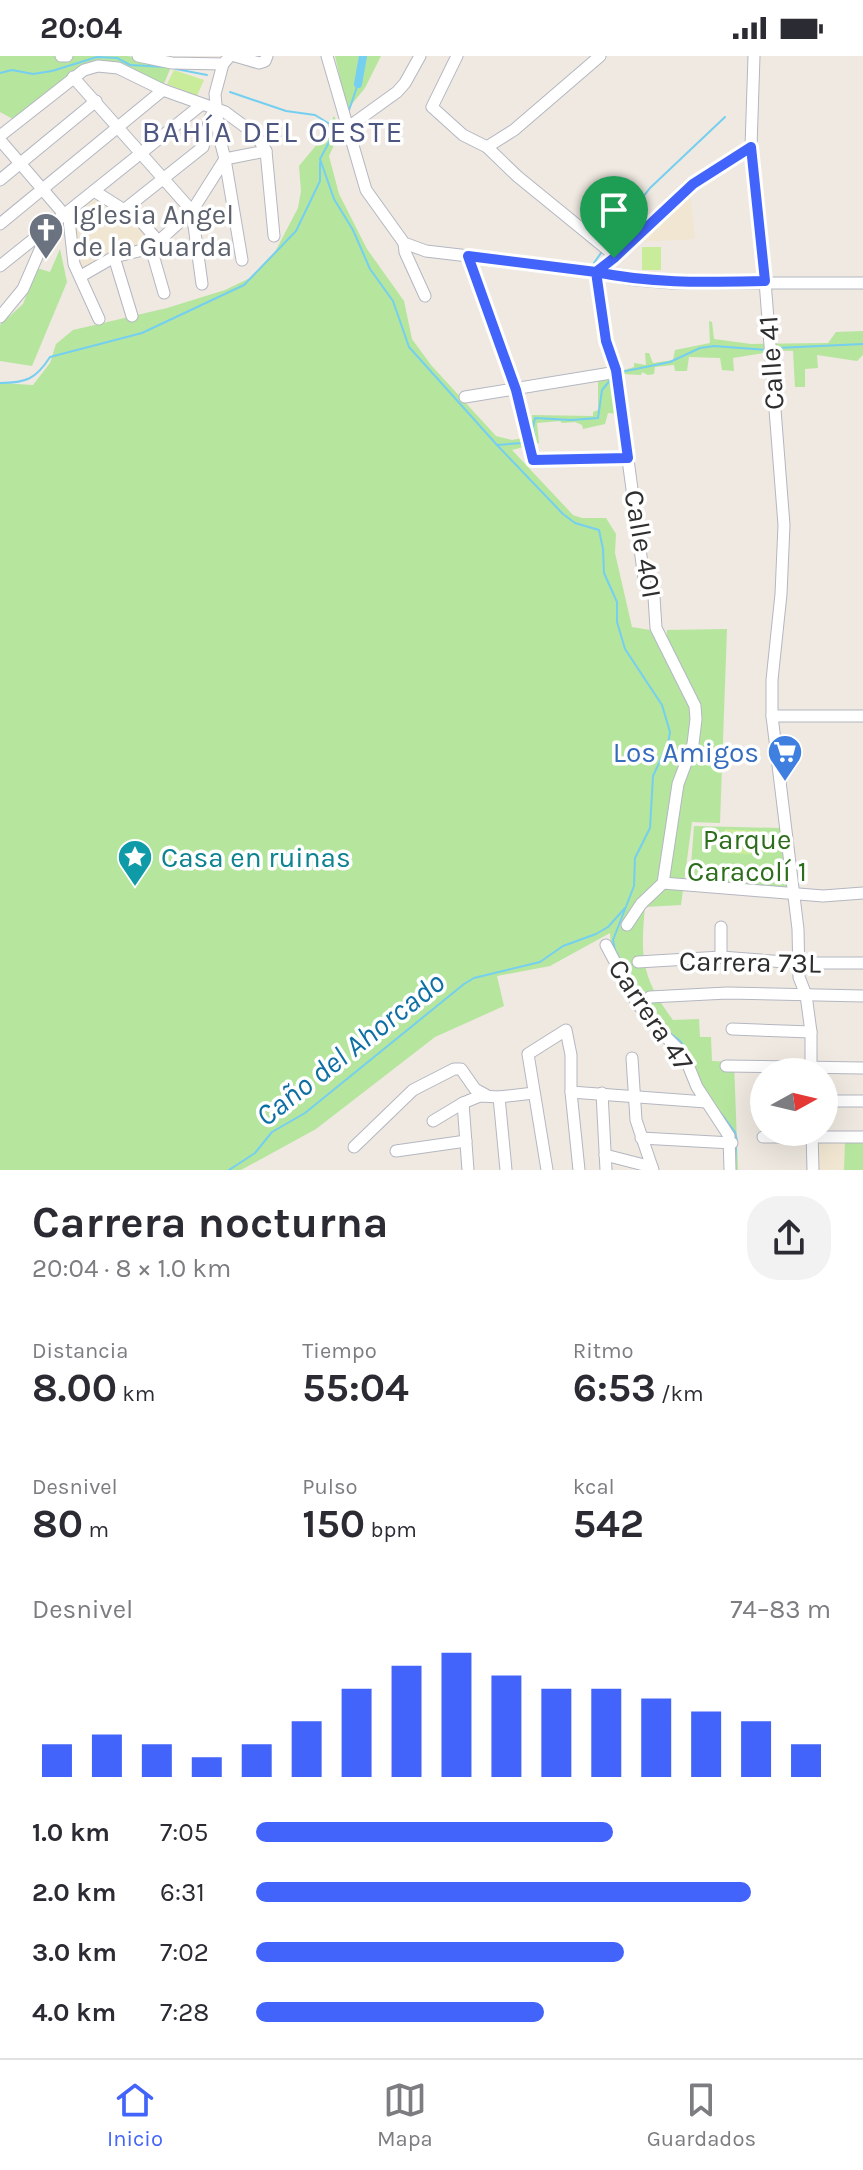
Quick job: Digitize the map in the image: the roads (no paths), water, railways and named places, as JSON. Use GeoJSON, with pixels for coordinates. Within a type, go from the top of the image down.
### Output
{"type":"FeatureCollection","features":[{"type":"Feature","properties":{"kind":"street"},"geometry":{"type":"LineString","coordinates":[[327,56],[366,190],[404,243],[425,296]]}},
{"type":"Feature","properties":{"kind":"street"},"geometry":{"type":"LineString","coordinates":[[346,125],[397,92],[420,56]]}},
{"type":"Feature","properties":{"kind":"street"},"geometry":{"type":"LineString","coordinates":[[457,56],[432,107],[463,135],[487,147],[517,176],[612,254]]}},
{"type":"Feature","properties":{"kind":"street"},"geometry":{"type":"LineString","coordinates":[[487,147],[514,130],[600,56]]}},
{"type":"Feature","properties":{"kind":"street","name":"Calle 41"},"geometry":{"type":"LineString","coordinates":[[754,56],[751,147],[784,525],[772,716],[794,893],[798,963],[811,1032],[811,1058]]}},
{"type":"Feature","properties":{"kind":"street"},"geometry":{"type":"LineString","coordinates":[[144,57],[172,63],[230,59],[259,63],[266,58]]}},
{"type":"Feature","properties":{"kind":"street"},"geometry":{"type":"LineString","coordinates":[[230,59],[215,94],[219,136],[242,260]]}},
{"type":"Feature","properties":{"kind":"street"},"geometry":{"type":"LineString","coordinates":[[99,319],[74,264],[71,229],[65,214],[0,138],[84,70],[108,66],[118,68],[163,90],[216,108],[255,134],[266,151],[274,236]]}},
{"type":"Feature","properties":{"kind":"street"},"geometry":{"type":"LineString","coordinates":[[73,77],[192,211],[202,284]]}},
{"type":"Feature","properties":{"kind":"street"},"geometry":{"type":"LineString","coordinates":[[0,224],[163,90]]}},
{"type":"Feature","properties":{"kind":"street"},"geometry":{"type":"LineString","coordinates":[[0,180],[96,101]]}},
{"type":"Feature","properties":{"kind":"street"},"geometry":{"type":"LineString","coordinates":[[0,266],[201,105]]}},
{"type":"Feature","properties":{"kind":"street"},"geometry":{"type":"LineString","coordinates":[[125,209],[203,147],[210,118],[216,108]]}},
{"type":"Feature","properties":{"kind":"street"},"geometry":{"type":"LineString","coordinates":[[596,272],[612,254],[693,184],[751,147]]}},
{"type":"Feature","properties":{"kind":"street"},"geometry":{"type":"LineString","coordinates":[[81,276],[114,257],[155,244],[192,211],[225,159],[266,151]]}},
{"type":"Feature","properties":{"kind":"street"},"geometry":{"type":"LineString","coordinates":[[94,191],[140,220],[155,244],[164,293]]}},
{"type":"Feature","properties":{"kind":"street"},"geometry":{"type":"LineString","coordinates":[[3,309],[23,289],[49,228]]}},
{"type":"Feature","properties":{"kind":"street"},"geometry":{"type":"LineString","coordinates":[[404,243],[426,251],[596,272],[636,280],[672,283],[863,283]]}},
{"type":"Feature","properties":{"kind":"street"},"geometry":{"type":"LineString","coordinates":[[468,256],[516,390],[533,460],[628,458]]}},
{"type":"Feature","properties":{"kind":"street"},"geometry":{"type":"LineString","coordinates":[[114,257],[132,316]]}},
{"type":"Feature","properties":{"kind":"street","name":"Calle 40I"},"geometry":{"type":"LineString","coordinates":[[596,272],[606,341],[617,376],[645,586],[654,597],[656,628],[695,706],[693,744],[678,784],[663,883]]}},
{"type":"Feature","properties":{"kind":"street"},"geometry":{"type":"LineString","coordinates":[[465,397],[617,376]]}},
{"type":"Feature","properties":{"kind":"street"},"geometry":{"type":"LineString","coordinates":[[772,716],[863,716]]}},
{"type":"Feature","properties":{"kind":"street"},"geometry":{"type":"LineString","coordinates":[[627,925],[641,904],[663,883],[823,896],[863,893]]}},
{"type":"Feature","properties":{"kind":"street"},"geometry":{"type":"LineString","coordinates":[[721,927],[721,957]]}},
{"type":"Feature","properties":{"kind":"street","name":"Carrera 47"},"geometry":{"type":"LineString","coordinates":[[606,945],[637,1003],[684,1055],[706,1102],[732,1143]]}},
{"type":"Feature","properties":{"kind":"street","name":"Carrera 73L"},"geometry":{"type":"LineString","coordinates":[[638,962],[721,957],[798,963],[863,963]]}},
{"type":"Feature","properties":{"kind":"street"},"geometry":{"type":"LineString","coordinates":[[650,997],[701,993],[863,996]]}},
{"type":"Feature","properties":{"kind":"street"},"geometry":{"type":"LineString","coordinates":[[732,1029],[811,1032]]}},
{"type":"Feature","properties":{"kind":"street"},"geometry":{"type":"LineString","coordinates":[[550,1169],[528,1054],[566,1030],[571,1055],[571,1092],[579,1170]]}},
{"type":"Feature","properties":{"kind":"street"},"geometry":{"type":"LineString","coordinates":[[632,1058],[632,1096],[641,1138],[652,1168]]}},
{"type":"Feature","properties":{"kind":"street"},"geometry":{"type":"LineString","coordinates":[[726,1066],[750,1067]]}},
{"type":"Feature","properties":{"kind":"street"},"geometry":{"type":"LineString","coordinates":[[838,1068],[863,1068]]}},
{"type":"Feature","properties":{"kind":"street"},"geometry":{"type":"LineString","coordinates":[[354,1147],[413,1090],[454,1069],[461,1069],[471,1085],[493,1096]]}},
{"type":"Feature","properties":{"kind":"street"},"geometry":{"type":"LineString","coordinates":[[571,1092],[706,1102]]}},
{"type":"Feature","properties":{"kind":"street"},"geometry":{"type":"LineString","coordinates":[[433,1121],[463,1103],[493,1096],[534,1093]]}},
{"type":"Feature","properties":{"kind":"street"},"geometry":{"type":"LineString","coordinates":[[602,1093],[606,1170]]}},
{"type":"Feature","properties":{"kind":"street"},"geometry":{"type":"LineString","coordinates":[[493,1096],[506,1170]]}},
{"type":"Feature","properties":{"kind":"street"},"geometry":{"type":"LineString","coordinates":[[838,1101],[863,1101]]}},
{"type":"Feature","properties":{"kind":"street"},"geometry":{"type":"LineString","coordinates":[[463,1103],[468,1170]]}},
{"type":"Feature","properties":{"kind":"street"},"geometry":{"type":"LineString","coordinates":[[838,1136],[863,1137]]}},
{"type":"Feature","properties":{"kind":"street"},"geometry":{"type":"LineString","coordinates":[[641,1138],[732,1143],[730,1170]]}},
{"type":"Feature","properties":{"kind":"street"},"geometry":{"type":"LineString","coordinates":[[396,1151],[466,1141]]}},
{"type":"Feature","properties":{"kind":"street"},"geometry":{"type":"LineString","coordinates":[[812,1146],[813,1170]]}},
{"type":"Feature","properties":{"kind":"street"},"geometry":{"type":"LineString","coordinates":[[605,1155],[652,1168]]}},
{"type":"Feature","properties":{"kind":"waterway"},"geometry":{"type":"LineString","coordinates":[[358,84],[363,56]]}},
{"type":"Feature","properties":{"kind":"waterway"},"geometry":{"type":"LineString","coordinates":[[0,73],[12,70],[33,74],[52,71],[97,57],[117,58],[130,65],[166,67]]}},
{"type":"Feature","properties":{"kind":"waterway"},"geometry":{"type":"LineString","coordinates":[[176,69],[207,75]]}},
{"type":"Feature","properties":{"kind":"waterway"},"geometry":{"type":"LineString","coordinates":[[348,113],[358,84]]}},
{"type":"Feature","properties":{"kind":"waterway"},"geometry":{"type":"LineString","coordinates":[[230,92],[286,111],[315,115],[333,126]]}},
{"type":"Feature","properties":{"kind":"waterway"},"geometry":{"type":"LineString","coordinates":[[606,244],[650,188],[725,117]]}},
{"type":"Feature","properties":{"kind":"waterway"},"geometry":{"type":"LineString","coordinates":[[341,120],[320,159],[334,199],[353,230],[370,269],[393,301],[409,347],[563,514],[575,523],[599,530],[604,573],[617,602],[617,622],[625,649],[662,705],[670,732],[668,744],[653,776],[650,828],[635,858],[634,886],[613,940],[615,950],[640,997]]}},
{"type":"Feature","properties":{"kind":"waterway"},"geometry":{"type":"LineString","coordinates":[[0,383],[30,378],[50,357],[142,333],[244,285],[296,231],[320,181],[320,162]]}},
{"type":"Feature","properties":{"kind":"waterway"},"geometry":{"type":"LineString","coordinates":[[594,263],[603,250]]}},
{"type":"Feature","properties":{"kind":"waterway"},"geometry":{"type":"LineString","coordinates":[[776,348],[863,344]]}},
{"type":"Feature","properties":{"kind":"waterway"},"geometry":{"type":"LineString","coordinates":[[621,372],[670,362],[700,348],[714,346],[766,350]]}},
{"type":"Feature","properties":{"kind":"waterway"},"geometry":{"type":"LineString","coordinates":[[532,441],[535,441],[535,418],[598,418],[602,390],[612,378]]}},
{"type":"Feature","properties":{"kind":"waterway"},"geometry":{"type":"LineString","coordinates":[[497,445],[522,443]]}},
{"type":"Feature","properties":{"kind":"waterway","name":"Caño del Ahorcado"},"geometry":{"type":"LineString","coordinates":[[229,1170],[255,1153],[272,1132],[305,1113],[464,984],[474,978],[540,962],[563,946],[608,927],[625,908]]}},
{"type":"Feature","properties":{"kind":"waterway"},"geometry":{"type":"LineString","coordinates":[[666,1030],[687,1051]]}},
{"type":"Feature","properties":{"kind":"waterway"},"geometry":{"type":"LineString","coordinates":[[720,1112],[735,1132],[737,1141]]}},
{"type":"Feature","properties":{"kind":"waterway"},"geometry":{"type":"LineString","coordinates":[[735,1169],[736,1147]]}},
{"type":"Feature","properties":{"kind":"place","name":"Iglesia Angel de la Guarda"},"geometry":{"type":"Point","coordinates":[46,261]}},
{"type":"Feature","properties":{"kind":"place","name":"Los Amigos"},"geometry":{"type":"Point","coordinates":[785,783]}},
{"type":"Feature","properties":{"kind":"place","name":"Casa en ruinas"},"geometry":{"type":"Point","coordinates":[135,888]}},
{"type":"Feature","properties":{"kind":"district","name":"BAHÍA DEL OESTE"},"geometry":{"type":"Point","coordinates":[273,132]}},
{"type":"Feature","properties":{"kind":"park label","name":"Parque Caracolí 1"},"geometry":{"type":"Point","coordinates":[747,855]}}]}
